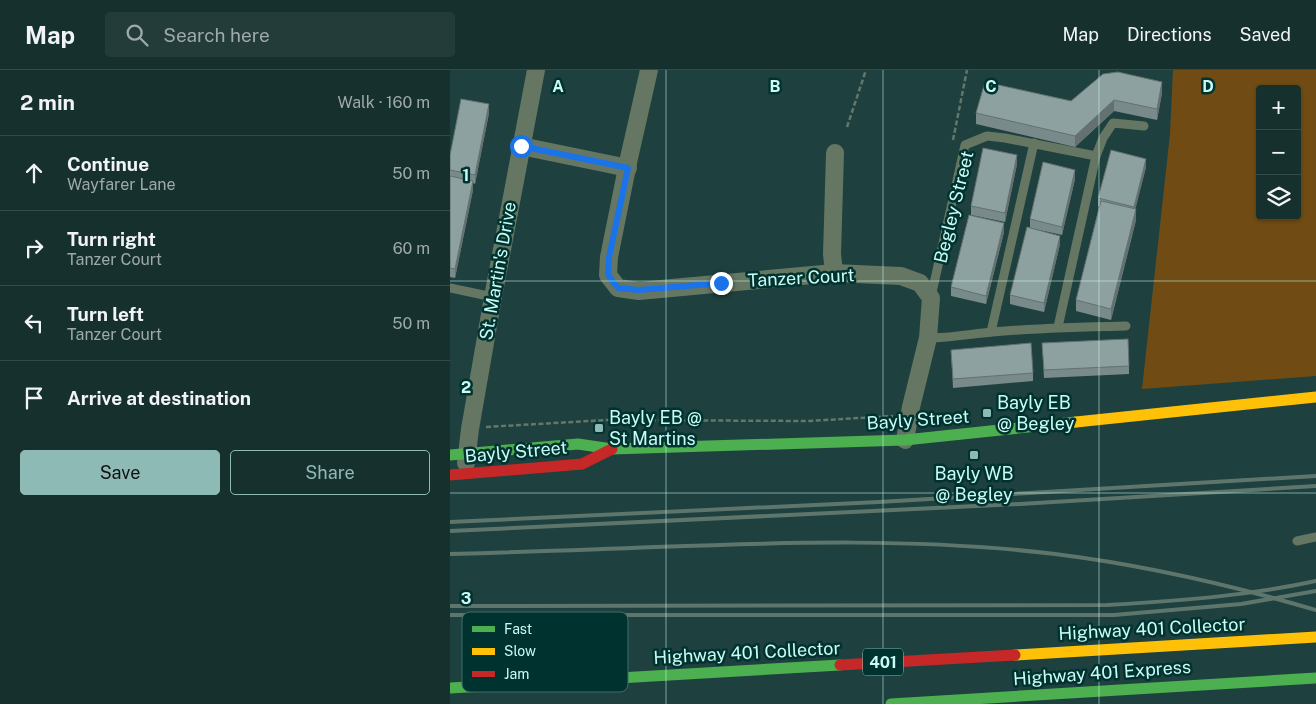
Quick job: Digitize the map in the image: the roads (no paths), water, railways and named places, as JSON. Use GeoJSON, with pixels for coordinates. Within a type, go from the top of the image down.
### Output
{"type":"FeatureCollection","features":[{"type":"Feature","properties":{"kind":"main road","name":"Bayly Street"},"geometry":{"type":"LineString","coordinates":[[458,454],[578,444],[612,449],[905,440],[1316,397]]}},
{"type":"Feature","properties":{"kind":"main road","name":"Bayly Street"},"geometry":{"type":"LineString","coordinates":[[457,474],[582,464],[612,449]]}},
{"type":"Feature","properties":{"kind":"main road","name":"Highway 401 Collector"},"geometry":{"type":"LineString","coordinates":[[628,678],[1316,637]]}},
{"type":"Feature","properties":{"kind":"main road","name":"Highway 401 Express"},"geometry":{"type":"LineString","coordinates":[[891,704],[1316,678]]}},
{"type":"Feature","properties":{"kind":"street","name":"St. Martin's Drive"},"geometry":{"type":"LineString","coordinates":[[457,474],[458,454],[493,297],[536,70]]}},
{"type":"Feature","properties":{"kind":"street","name":"Tanzer Court"},"geometry":{"type":"LineString","coordinates":[[649,70],[609,257],[608,275],[618,288],[639,290],[834,273],[901,276],[920,283],[931,298]]}},
{"type":"Feature","properties":{"kind":"street"},"geometry":{"type":"LineString","coordinates":[[521,146],[628,168]]}},
{"type":"Feature","properties":{"kind":"street"},"geometry":{"type":"LineString","coordinates":[[834,273],[832,254],[835,153]]}},
{"type":"Feature","properties":{"kind":"street","name":"Begley Street"},"geometry":{"type":"LineString","coordinates":[[905,440],[911,406],[928,338],[931,298]]}},
{"type":"Feature","properties":{"kind":"lane"},"geometry":{"type":"LineString","coordinates":[[1058,327],[1096,156],[1102,138],[1113,123],[1144,126]]}},
{"type":"Feature","properties":{"kind":"lane","name":"Begley Street"},"geometry":{"type":"LineString","coordinates":[[931,298],[965,145],[987,136],[1034,143],[1096,156]]}},
{"type":"Feature","properties":{"kind":"lane"},"geometry":{"type":"LineString","coordinates":[[991,332],[1034,143]]}},
{"type":"Feature","properties":{"kind":"lane"},"geometry":{"type":"LineString","coordinates":[[450,288],[493,297]]}},
{"type":"Feature","properties":{"kind":"lane"},"geometry":{"type":"LineString","coordinates":[[928,338],[1058,327],[1126,326]]}},
{"type":"Feature","properties":{"kind":"lane"},"geometry":{"type":"LineString","coordinates":[[1297,541],[1316,537]]}},
{"type":"Feature","properties":{"kind":"railway"},"geometry":{"type":"LineString","coordinates":[[450,522],[879,502],[1316,476]]}},
{"type":"Feature","properties":{"kind":"railway"},"geometry":{"type":"LineString","coordinates":[[450,531],[1020,504],[1316,486]]}},
{"type":"Feature","properties":{"kind":"railway"},"geometry":{"type":"LineString","coordinates":[[450,554],[806,543],[955,545],[1055,554],[1121,564],[1219,584],[1316,610]]}},
{"type":"Feature","properties":{"kind":"railway"},"geometry":{"type":"LineString","coordinates":[[450,606],[1107,605],[1212,597],[1264,591],[1316,581]]}},
{"type":"Feature","properties":{"kind":"railway"},"geometry":{"type":"LineString","coordinates":[[628,615],[1114,615],[1241,604],[1316,591]]}},
{"type":"Feature","properties":{"kind":"railway"},"geometry":{"type":"LineString","coordinates":[[450,615],[462,615]]}},
{"type":"Feature","properties":{"kind":"place","name":"Bayly EB @ Begley"},"geometry":{"type":"Point","coordinates":[987,413]}},
{"type":"Feature","properties":{"kind":"place","name":"Bayly EB @ St Martins"},"geometry":{"type":"Point","coordinates":[599,428]}},
{"type":"Feature","properties":{"kind":"place","name":"Bayly WB @ Begley"},"geometry":{"type":"Point","coordinates":[974,455]}}]}
